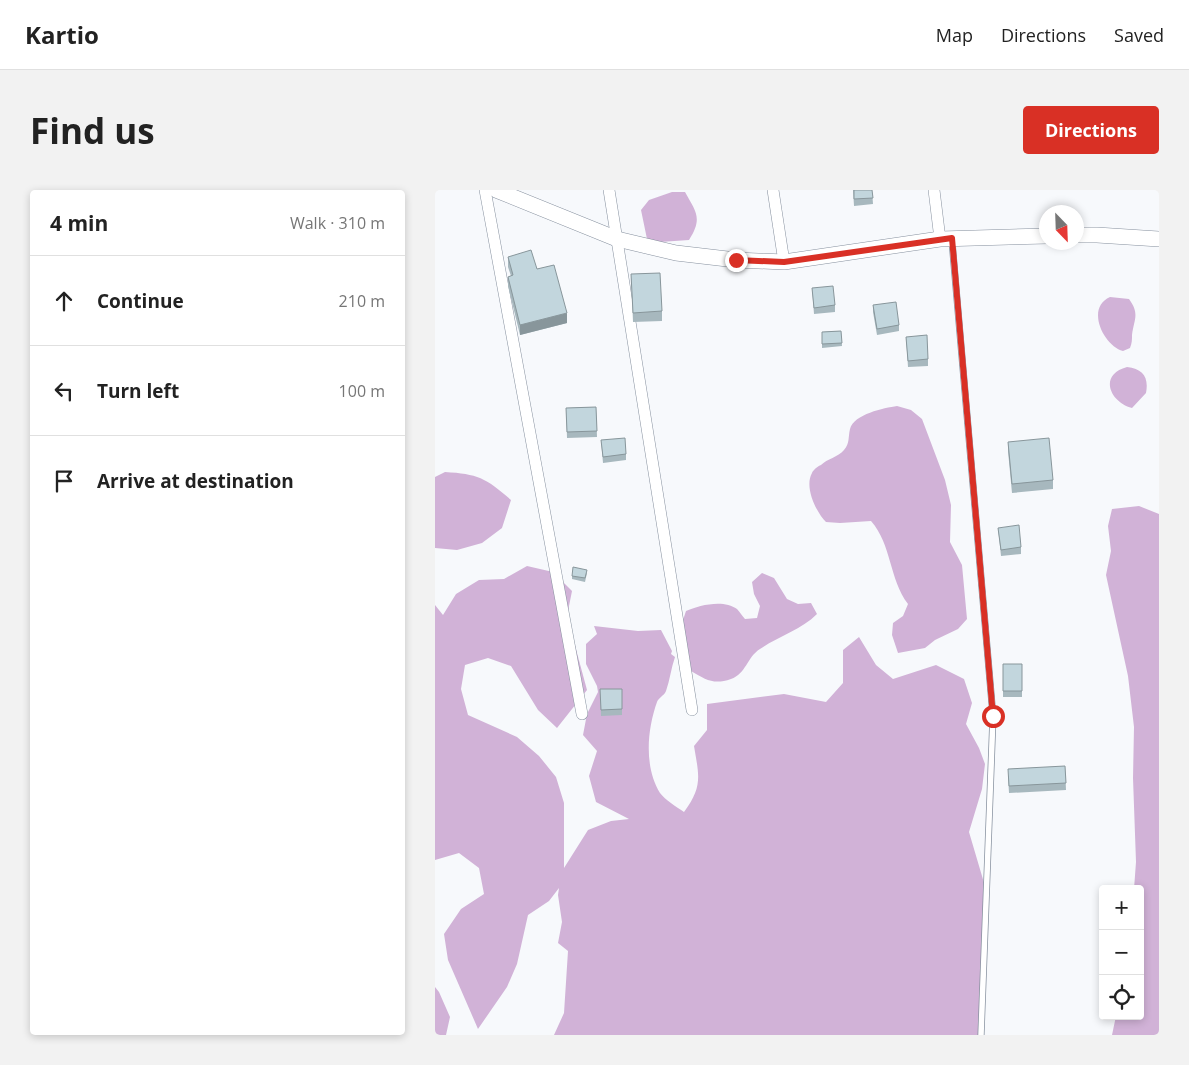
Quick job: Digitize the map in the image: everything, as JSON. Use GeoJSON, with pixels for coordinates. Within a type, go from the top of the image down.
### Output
{"type":"FeatureCollection","features":[{"type":"Feature","properties":{"kind":"street"},"geometry":{"type":"LineString","coordinates":[[485,190],[582,714]]}},
{"type":"Feature","properties":{"kind":"street"},"geometry":{"type":"LineString","coordinates":[[496,190],[617,239],[676,253],[736,260],[784,262],[946,239],[1039,236]]}},
{"type":"Feature","properties":{"kind":"street"},"geometry":{"type":"LineString","coordinates":[[609,190],[692,710]]}},
{"type":"Feature","properties":{"kind":"street"},"geometry":{"type":"LineString","coordinates":[[773,190],[784,262]]}},
{"type":"Feature","properties":{"kind":"street"},"geometry":{"type":"LineString","coordinates":[[934,190],[946,239]]}},
{"type":"Feature","properties":{"kind":"street"},"geometry":{"type":"LineString","coordinates":[[1084,235],[1159,239]]}},
{"type":"Feature","properties":{"kind":"lane"},"geometry":{"type":"LineString","coordinates":[[946,239],[993,716],[981,1035]]}},
{"type":"Feature","properties":{"kind":"shaded area"},"geometry":{"type":"Polygon","coordinates":[[[672,192],[685,192],[695,210],[696,226],[689,240],[660,242],[647,239],[641,210],[649,200],[672,192]]]}},
{"type":"Feature","properties":{"kind":"shaded area"},"geometry":{"type":"Polygon","coordinates":[[[1110,297],[1129,299],[1135,313],[1131,345],[1130,348],[1123,351],[1109,342],[1104,335],[1098,318],[1099,309],[1103,302],[1110,297]]]}},
{"type":"Feature","properties":{"kind":"shaded area"},"geometry":{"type":"Polygon","coordinates":[[[1127,367],[1141,372],[1147,382],[1146,393],[1132,408],[1118,400],[1110,388],[1112,376],[1127,367]]]}},
{"type":"Feature","properties":{"kind":"shaded area"},"geometry":{"type":"Polygon","coordinates":[[[897,406],[911,410],[922,419],[945,480],[951,505],[950,542],[962,565],[967,619],[958,629],[935,640],[925,648],[898,653],[892,635],[893,623],[903,616],[908,604],[897,584],[887,551],[878,530],[871,521],[826,522],[815,506],[809,485],[814,469],[844,450],[848,442],[850,429],[857,419],[885,408],[897,406]]]}},
{"type":"Feature","properties":{"kind":"shaded area"},"geometry":{"type":"Polygon","coordinates":[[[445,472],[481,478],[511,500],[502,528],[482,543],[457,550],[435,548],[435,477],[445,472]]]}},
{"type":"Feature","properties":{"kind":"shaded area"},"geometry":{"type":"Polygon","coordinates":[[[1139,506],[1159,514],[1159,1035],[1112,1035],[1115,1020],[1144,1020],[1144,885],[1134,885],[1136,862],[1133,778],[1134,727],[1128,676],[1106,575],[1111,551],[1108,526],[1112,509],[1139,506]]]}},
{"type":"Feature","properties":{"kind":"shaded area"},"geometry":{"type":"Polygon","coordinates":[[[527,566],[553,572],[572,591],[567,616],[587,690],[557,728],[538,710],[511,666],[488,658],[465,665],[461,689],[468,715],[517,737],[539,756],[556,777],[564,803],[564,868],[588,830],[611,821],[629,819],[596,802],[589,776],[597,751],[583,735],[587,714],[598,692],[586,664],[586,644],[597,634],[594,626],[638,631],[661,630],[672,651],[671,654],[675,657],[666,691],[658,700],[651,724],[649,760],[651,772],[660,793],[684,812],[697,788],[698,773],[694,746],[707,730],[707,704],[784,694],[826,702],[843,683],[843,650],[859,637],[876,665],[893,679],[936,665],[964,679],[972,703],[966,724],[985,764],[982,789],[969,832],[987,893],[981,1023],[978,1035],[554,1035],[564,1013],[568,951],[558,943],[562,922],[558,895],[559,888],[549,901],[528,915],[517,964],[507,987],[478,1029],[448,960],[444,934],[461,909],[484,894],[479,868],[459,853],[435,860],[435,605],[443,615],[456,594],[479,580],[504,579],[527,566]]]}},
{"type":"Feature","properties":{"kind":"shaded area"},"geometry":{"type":"Polygon","coordinates":[[[762,573],[774,578],[787,599],[798,604],[811,603],[817,614],[797,629],[767,644],[756,652],[736,677],[720,682],[710,681],[691,671],[682,623],[686,611],[704,605],[725,604],[737,609],[745,619],[757,618],[760,606],[754,594],[752,582],[762,573]]]}},
{"type":"Feature","properties":{"kind":"shaded area"},"geometry":{"type":"Polygon","coordinates":[[[435,987],[450,1017],[446,1035],[435,1035],[435,987]]]}},
{"type":"Feature","properties":{"kind":"building"},"geometry":{"type":"Polygon","coordinates":[[[854,190],[872,190],[873,198],[854,199],[854,190]]]}},
{"type":"Feature","properties":{"kind":"building"},"geometry":{"type":"Polygon","coordinates":[[[531,250],[537,269],[554,265],[567,313],[520,325],[508,277],[513,275],[508,257],[531,250]]]}},
{"type":"Feature","properties":{"kind":"building"},"geometry":{"type":"Polygon","coordinates":[[[660,273],[662,311],[633,313],[631,274],[660,273]]]}},
{"type":"Feature","properties":{"kind":"building"},"geometry":{"type":"Polygon","coordinates":[[[833,286],[835,305],[814,308],[812,288],[833,286]]]}},
{"type":"Feature","properties":{"kind":"building"},"geometry":{"type":"Polygon","coordinates":[[[896,302],[899,325],[877,329],[873,305],[896,302]]]}},
{"type":"Feature","properties":{"kind":"building"},"geometry":{"type":"Polygon","coordinates":[[[841,331],[842,343],[822,344],[822,332],[841,331]]]}},
{"type":"Feature","properties":{"kind":"building"},"geometry":{"type":"Polygon","coordinates":[[[927,335],[928,359],[908,361],[906,337],[927,335]]]}},
{"type":"Feature","properties":{"kind":"building"},"geometry":{"type":"Polygon","coordinates":[[[596,407],[597,431],[567,432],[566,408],[596,407]]]}},
{"type":"Feature","properties":{"kind":"building"},"geometry":{"type":"Polygon","coordinates":[[[625,438],[626,454],[603,457],[601,440],[625,438]]]}},
{"type":"Feature","properties":{"kind":"building"},"geometry":{"type":"Polygon","coordinates":[[[1049,438],[1053,480],[1012,484],[1008,442],[1049,438]]]}},
{"type":"Feature","properties":{"kind":"building"},"geometry":{"type":"Polygon","coordinates":[[[1019,525],[1021,547],[1001,550],[998,528],[1019,525]]]}},
{"type":"Feature","properties":{"kind":"building"},"geometry":{"type":"Polygon","coordinates":[[[573,567],[587,570],[585,578],[572,576],[573,567]]]}},
{"type":"Feature","properties":{"kind":"building"},"geometry":{"type":"Polygon","coordinates":[[[1003,664],[1022,664],[1022,691],[1003,691],[1003,664]]]}},
{"type":"Feature","properties":{"kind":"building"},"geometry":{"type":"Polygon","coordinates":[[[600,689],[622,689],[622,709],[601,710],[600,689]]]}},
{"type":"Feature","properties":{"kind":"building"},"geometry":{"type":"Polygon","coordinates":[[[1065,766],[1066,783],[1009,786],[1008,769],[1065,766]]]}},
{"type":"Feature","properties":{"kind":"route"},"geometry":{"type":"LineString","coordinates":[[736,260],[784,262],[952,238],[993,716]]}}]}
